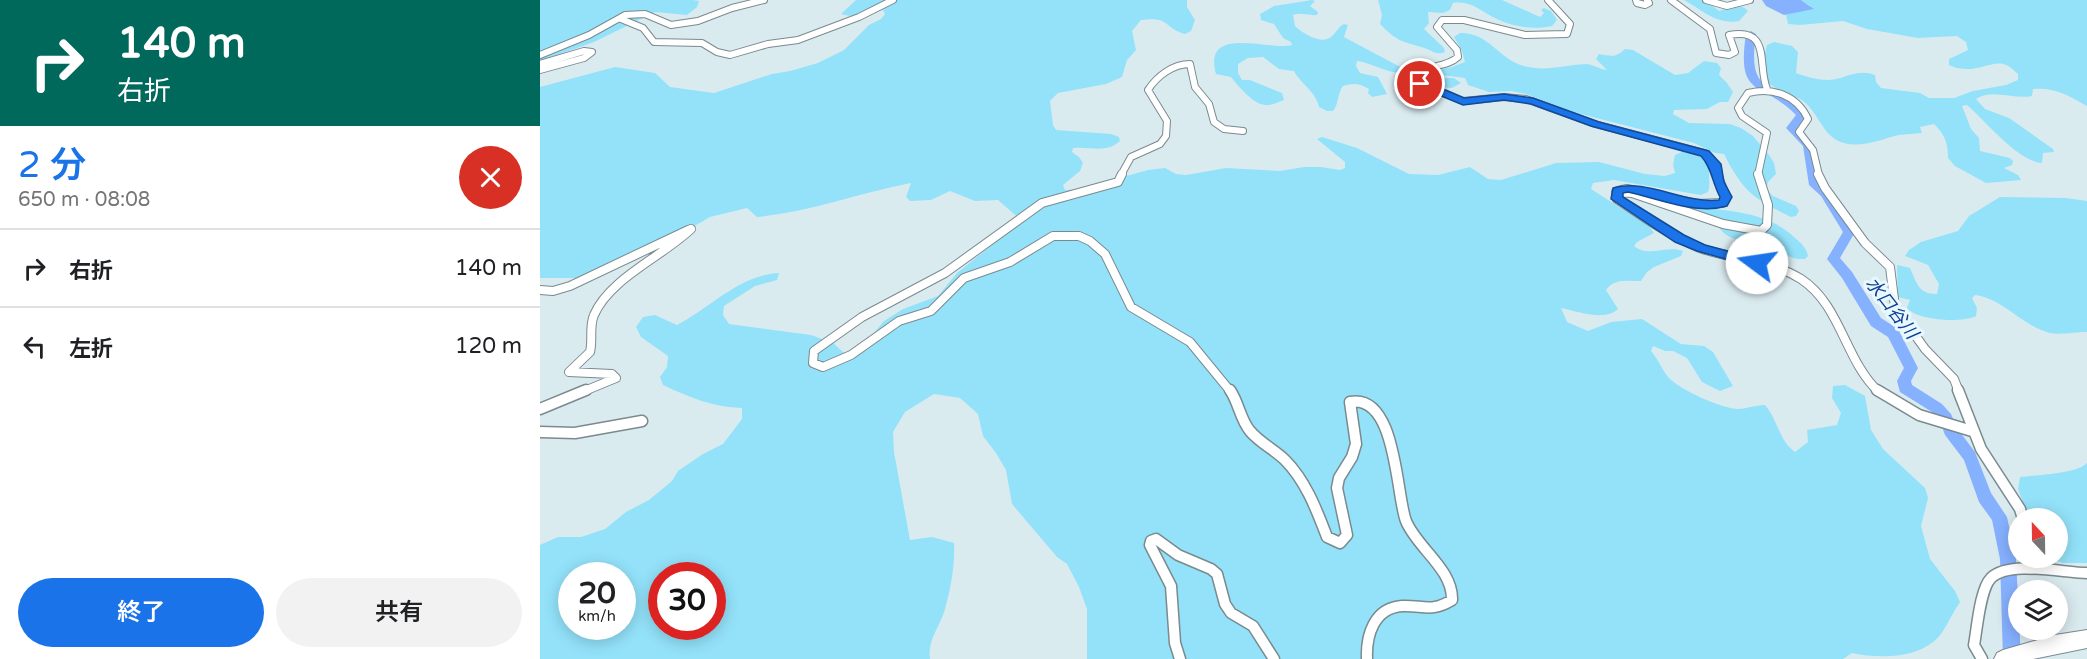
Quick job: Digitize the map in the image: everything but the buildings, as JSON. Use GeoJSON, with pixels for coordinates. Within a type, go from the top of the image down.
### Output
{"type":"FeatureCollection","features":[{"type":"Feature","properties":{"kind":"main road"},"geometry":{"type":"LineString","coordinates":[[2003,659],[2055,644],[2087,639]]}},
{"type":"Feature","properties":{"kind":"street"},"geometry":{"type":"LineString","coordinates":[[540,55],[566,46],[625,15],[650,16],[666,25],[688,23],[764,0]]}},
{"type":"Feature","properties":{"kind":"street"},"geometry":{"type":"LineString","coordinates":[[621,19],[643,27],[654,42],[702,43],[717,52],[730,55],[768,44],[798,40],[859,17],[893,0]]}},
{"type":"Feature","properties":{"kind":"street"},"geometry":{"type":"LineString","coordinates":[[1548,0],[1570,24],[1570,30],[1566,34],[1539,36],[1513,34],[1460,18],[1447,18],[1439,22],[1437,27],[1458,50],[1458,57],[1449,64],[1422,69],[1416,77],[1420,84],[1463,101],[1504,97],[1526,99],[1618,131],[1698,150],[1711,158],[1715,164],[1718,182],[1726,197],[1723,203],[1710,205],[1681,201],[1628,188],[1616,192]]}},
{"type":"Feature","properties":{"kind":"street"},"geometry":{"type":"LineString","coordinates":[[1636,0],[1637,3],[1645,5],[1649,3],[1647,0]]}},
{"type":"Feature","properties":{"kind":"street"},"geometry":{"type":"LineString","coordinates":[[1671,0],[1710,29],[1716,53],[1729,55],[1735,52],[1729,35],[1738,33],[1756,39],[1761,46],[1761,74],[1767,88]]}},
{"type":"Feature","properties":{"kind":"street"},"geometry":{"type":"LineString","coordinates":[[1706,0],[1727,6],[1750,0]]}},
{"type":"Feature","properties":{"kind":"street"},"geometry":{"type":"LineString","coordinates":[[540,64],[584,51],[592,52],[584,58],[540,70]]}},
{"type":"Feature","properties":{"kind":"street"},"geometry":{"type":"LineString","coordinates":[[1243,131],[1224,129],[1214,122],[1209,104],[1195,87],[1190,64],[1184,63],[1174,68],[1151,84],[1148,90],[1167,121],[1166,135],[1160,144],[1131,157],[1118,182],[1042,203],[945,273],[886,303],[828,339],[814,351],[813,363],[823,367],[851,355],[900,321],[931,311],[964,278],[1010,262],[1053,236],[1073,235],[1090,241],[1105,254],[1113,266],[1131,307],[1190,342],[1215,370],[1233,395],[1251,433],[1286,460],[1295,472],[1317,510],[1323,531],[1332,542],[1340,543],[1347,535],[1337,488],[1339,478],[1352,457],[1356,444],[1350,402],[1359,399],[1366,402],[1374,411],[1394,451],[1405,520],[1455,593],[1452,600],[1435,608],[1401,606],[1380,615],[1370,629],[1367,659]]}},
{"type":"Feature","properties":{"kind":"street"},"geometry":{"type":"LineString","coordinates":[[1616,192],[1632,193],[1740,229],[1756,231],[1765,229],[1769,218],[1768,205],[1758,175],[1767,133],[1760,126],[1742,117],[1738,108],[1748,93],[1767,88],[1788,98],[1806,113],[1808,119],[1799,132],[1813,150],[1822,182],[1865,243],[1890,267],[1895,307],[1925,349],[1954,379],[1971,419],[1972,431],[1986,459],[2019,508]]}},
{"type":"Feature","properties":{"kind":"street"},"geometry":{"type":"LineString","coordinates":[[1616,192],[1620,203],[1701,248],[1778,268],[1802,280],[1827,306],[1861,370],[1869,383],[1881,394],[1918,415],[1972,431]]}},
{"type":"Feature","properties":{"kind":"street"},"geometry":{"type":"LineString","coordinates":[[540,290],[553,291],[570,286],[691,229],[678,244],[622,282],[605,297],[595,313],[592,322],[591,352],[569,372],[612,374],[616,378],[540,409]]}},
{"type":"Feature","properties":{"kind":"street"},"geometry":{"type":"LineString","coordinates":[[540,432],[575,433],[642,421]]}},
{"type":"Feature","properties":{"kind":"street"},"geometry":{"type":"LineString","coordinates":[[1180,659],[1174,647],[1173,593],[1170,580],[1150,545],[1151,541],[1156,539],[1178,555],[1211,568],[1217,574],[1225,604],[1231,614],[1253,626],[1274,659]]}},
{"type":"Feature","properties":{"kind":"street"},"geometry":{"type":"LineString","coordinates":[[1982,659],[1974,645],[1983,596],[1991,578],[2004,571],[2018,568]]}},
{"type":"Feature","properties":{"kind":"street"},"geometry":{"type":"LineString","coordinates":[[2059,568],[2087,573]]}},
{"type":"Feature","properties":{"kind":"shaded area"},"geometry":{"type":"Polygon","coordinates":[[[540,0],[699,1],[697,7],[687,15],[655,12],[594,42],[540,61],[540,0]]]}},
{"type":"Feature","properties":{"kind":"shaded area"},"geometry":{"type":"Polygon","coordinates":[[[856,0],[1187,0],[1187,7],[1195,20],[1191,31],[1185,34],[1162,21],[1141,20],[1132,31],[1136,50],[1127,60],[1122,77],[1106,84],[1058,93],[1050,101],[1053,125],[1056,130],[1111,134],[1119,137],[1120,141],[1103,148],[1073,148],[1072,152],[1083,163],[1080,171],[1063,185],[1065,190],[1079,189],[1148,170],[1165,168],[1176,174],[1186,175],[1226,168],[1280,171],[1304,167],[1340,170],[1345,168],[1345,162],[1317,139],[1322,137],[1357,148],[1409,174],[1438,175],[1470,167],[1488,179],[1501,180],[1556,163],[1599,162],[1645,174],[1665,176],[1675,173],[1673,165],[1675,155],[1684,151],[1703,157],[1709,165],[1709,186],[1708,192],[1701,195],[1614,180],[1593,183],[1591,189],[1649,226],[1654,233],[1634,246],[1645,251],[1670,249],[1683,251],[1681,256],[1647,272],[1641,281],[1622,281],[1609,286],[1606,290],[1618,309],[1612,313],[1598,315],[1561,308],[1567,322],[1588,331],[1611,322],[1642,319],[1681,344],[1704,346],[1713,352],[1733,386],[1720,391],[1702,382],[1687,358],[1673,351],[1665,351],[1653,346],[1651,351],[1669,378],[1701,398],[1737,409],[1765,405],[1785,442],[1795,452],[1808,442],[1807,430],[1837,425],[1841,413],[1832,398],[1833,386],[1845,385],[1865,396],[1871,430],[1883,449],[1925,488],[1928,498],[1921,526],[1930,559],[1955,591],[1960,602],[1941,634],[1923,648],[1912,653],[1887,656],[1852,653],[1843,659],[1087,659],[1087,609],[1067,564],[1057,557],[1012,504],[1006,470],[983,436],[978,414],[960,398],[934,394],[905,412],[893,432],[894,452],[910,540],[932,537],[954,543],[949,593],[943,616],[930,646],[930,659],[540,659],[540,545],[558,537],[581,537],[605,529],[626,512],[649,500],[672,481],[678,471],[723,444],[742,419],[742,408],[711,403],[663,385],[660,377],[667,367],[668,356],[641,337],[636,327],[643,317],[655,315],[677,325],[738,286],[764,275],[779,273],[777,280],[755,286],[724,306],[723,315],[729,324],[811,335],[833,343],[843,352],[850,353],[868,340],[884,321],[903,309],[938,296],[957,273],[1022,221],[998,200],[975,201],[950,191],[931,200],[910,201],[906,197],[911,183],[777,215],[757,217],[747,208],[710,217],[598,278],[540,278],[540,87],[615,67],[655,73],[670,87],[714,93],[772,74],[818,63],[844,50],[869,25],[881,19],[885,14],[883,10],[850,16],[841,14],[856,0]]]}},
{"type":"Feature","properties":{"kind":"shaded area"},"geometry":{"type":"Polygon","coordinates":[[[1378,0],[1502,0],[1540,17],[1544,13],[1541,10],[1544,8],[1551,11],[1557,20],[1552,26],[1524,27],[1503,22],[1466,3],[1453,3],[1450,10],[1443,13],[1428,12],[1429,23],[1424,29],[1444,48],[1445,52],[1438,53],[1402,41],[1392,35],[1380,24],[1382,15],[1378,0]]]}},
{"type":"Feature","properties":{"kind":"shaded area"},"geometry":{"type":"Polygon","coordinates":[[[1684,0],[1705,0],[1719,11],[1738,6],[1748,11],[1739,21],[1724,21],[1710,16],[1684,0]]]}},
{"type":"Feature","properties":{"kind":"shaded area"},"geometry":{"type":"Polygon","coordinates":[[[1762,0],[1801,0],[1814,9],[1784,15],[1766,6],[1762,0]]]}},
{"type":"Feature","properties":{"kind":"shaded area"},"geometry":{"type":"Polygon","coordinates":[[[1801,0],[2087,0],[2087,106],[2062,93],[2048,89],[2033,89],[2032,96],[2025,97],[1989,94],[1976,99],[1985,109],[2009,118],[2053,149],[2054,152],[2043,153],[2042,163],[2032,161],[2012,148],[1967,105],[1962,106],[1971,129],[1979,138],[1980,151],[2010,158],[2013,161],[2012,165],[2004,168],[2018,175],[2021,180],[1986,183],[1955,166],[1948,158],[1941,132],[1934,124],[1920,127],[1922,133],[1899,135],[1865,144],[1844,143],[1826,131],[1803,101],[1774,87],[1767,81],[1764,63],[1767,45],[1774,42],[1792,46],[1798,52],[1796,73],[1804,76],[1829,80],[1857,73],[1869,73],[1875,75],[1876,82],[1881,88],[1920,93],[1929,98],[1954,98],[1973,91],[2006,85],[2018,80],[2018,74],[2009,66],[2001,63],[1966,69],[1949,65],[1949,59],[1968,50],[1966,42],[1957,36],[1918,38],[1867,29],[1843,21],[1788,24],[1786,15],[1811,6],[1801,0]]]}},
{"type":"Feature","properties":{"kind":"shaded area"},"geometry":{"type":"Polygon","coordinates":[[[1315,1],[1310,6],[1318,12],[1317,15],[1293,15],[1295,26],[1307,35],[1322,40],[1331,37],[1344,24],[1348,25],[1344,37],[1404,69],[1405,73],[1392,72],[1357,61],[1356,66],[1360,73],[1378,77],[1387,94],[1372,97],[1368,93],[1369,89],[1362,86],[1353,84],[1343,86],[1335,108],[1333,111],[1327,111],[1319,107],[1315,97],[1294,71],[1279,69],[1263,57],[1248,58],[1238,64],[1238,73],[1242,80],[1250,80],[1282,93],[1284,100],[1265,105],[1251,98],[1231,77],[1216,74],[1214,59],[1219,49],[1228,44],[1292,45],[1283,38],[1274,24],[1261,20],[1260,14],[1274,6],[1315,1]]]}},
{"type":"Feature","properties":{"kind":"shaded area"},"geometry":{"type":"Polygon","coordinates":[[[1460,33],[1479,37],[1515,63],[1532,68],[1585,64],[1607,70],[1596,59],[1599,54],[1613,56],[1625,49],[1633,50],[1675,75],[1688,73],[1704,61],[1717,63],[1721,68],[1719,75],[1733,92],[1728,102],[1720,102],[1707,109],[1674,110],[1673,114],[1689,123],[1730,124],[1753,136],[1774,163],[1776,174],[1768,182],[1766,189],[1773,196],[1796,206],[1799,211],[1796,216],[1791,217],[1767,205],[1744,186],[1724,154],[1715,153],[1694,143],[1573,112],[1526,94],[1511,91],[1489,92],[1468,85],[1465,78],[1442,75],[1442,78],[1454,78],[1461,83],[1452,88],[1437,87],[1434,83],[1438,80],[1428,72],[1465,62],[1454,37],[1460,33]]]}},
{"type":"Feature","properties":{"kind":"shaded area"},"geometry":{"type":"Polygon","coordinates":[[[2000,197],[2066,198],[2087,201],[2087,332],[2063,334],[2040,330],[1995,302],[1975,295],[1972,298],[1977,308],[1976,316],[1961,320],[1920,316],[1907,308],[1910,300],[1898,297],[1897,265],[1910,268],[1922,290],[1937,294],[1939,284],[1928,265],[1905,256],[1909,250],[1921,242],[1958,231],[1969,216],[2000,197]]]}},
{"type":"Feature","properties":{"kind":"shaded area"},"geometry":{"type":"Polygon","coordinates":[[[1682,204],[1742,213],[1770,221],[1783,228],[1799,242],[1805,248],[1808,256],[1805,259],[1795,258],[1764,243],[1732,238],[1725,234],[1716,220],[1679,206],[1682,204]]]}},
{"type":"Feature","properties":{"kind":"shaded area"},"geometry":{"type":"Polygon","coordinates":[[[2087,463],[2087,563],[2068,563],[2068,508],[2025,508],[2018,489],[2020,477],[2065,472],[2082,467],[2087,463]]]}},
{"type":"Feature","properties":{"kind":"waterway","name":"水口谷川"},"geometry":{"type":"LineString","coordinates":[[1751,34],[1748,64],[1752,76],[1758,84],[1793,106],[1802,115],[1791,128],[1808,145],[1815,185],[1825,193],[1849,232],[1833,259],[1847,275],[1876,322],[1893,333],[1900,343],[1911,368],[1904,381],[1905,388],[1937,408],[1946,418],[1950,431],[1970,457],[1985,497],[1999,517],[2008,559],[2012,659]]}},
{"type":"Feature","properties":{"kind":"route"},"geometry":{"type":"LineString","coordinates":[[1420,84],[1463,101],[1477,102],[1504,97],[1533,101],[1595,124],[1705,153],[1715,164],[1716,177],[1726,197],[1723,203],[1710,205],[1681,201],[1628,188],[1618,190],[1617,199],[1669,233],[1701,248],[1757,263]]}}]}
